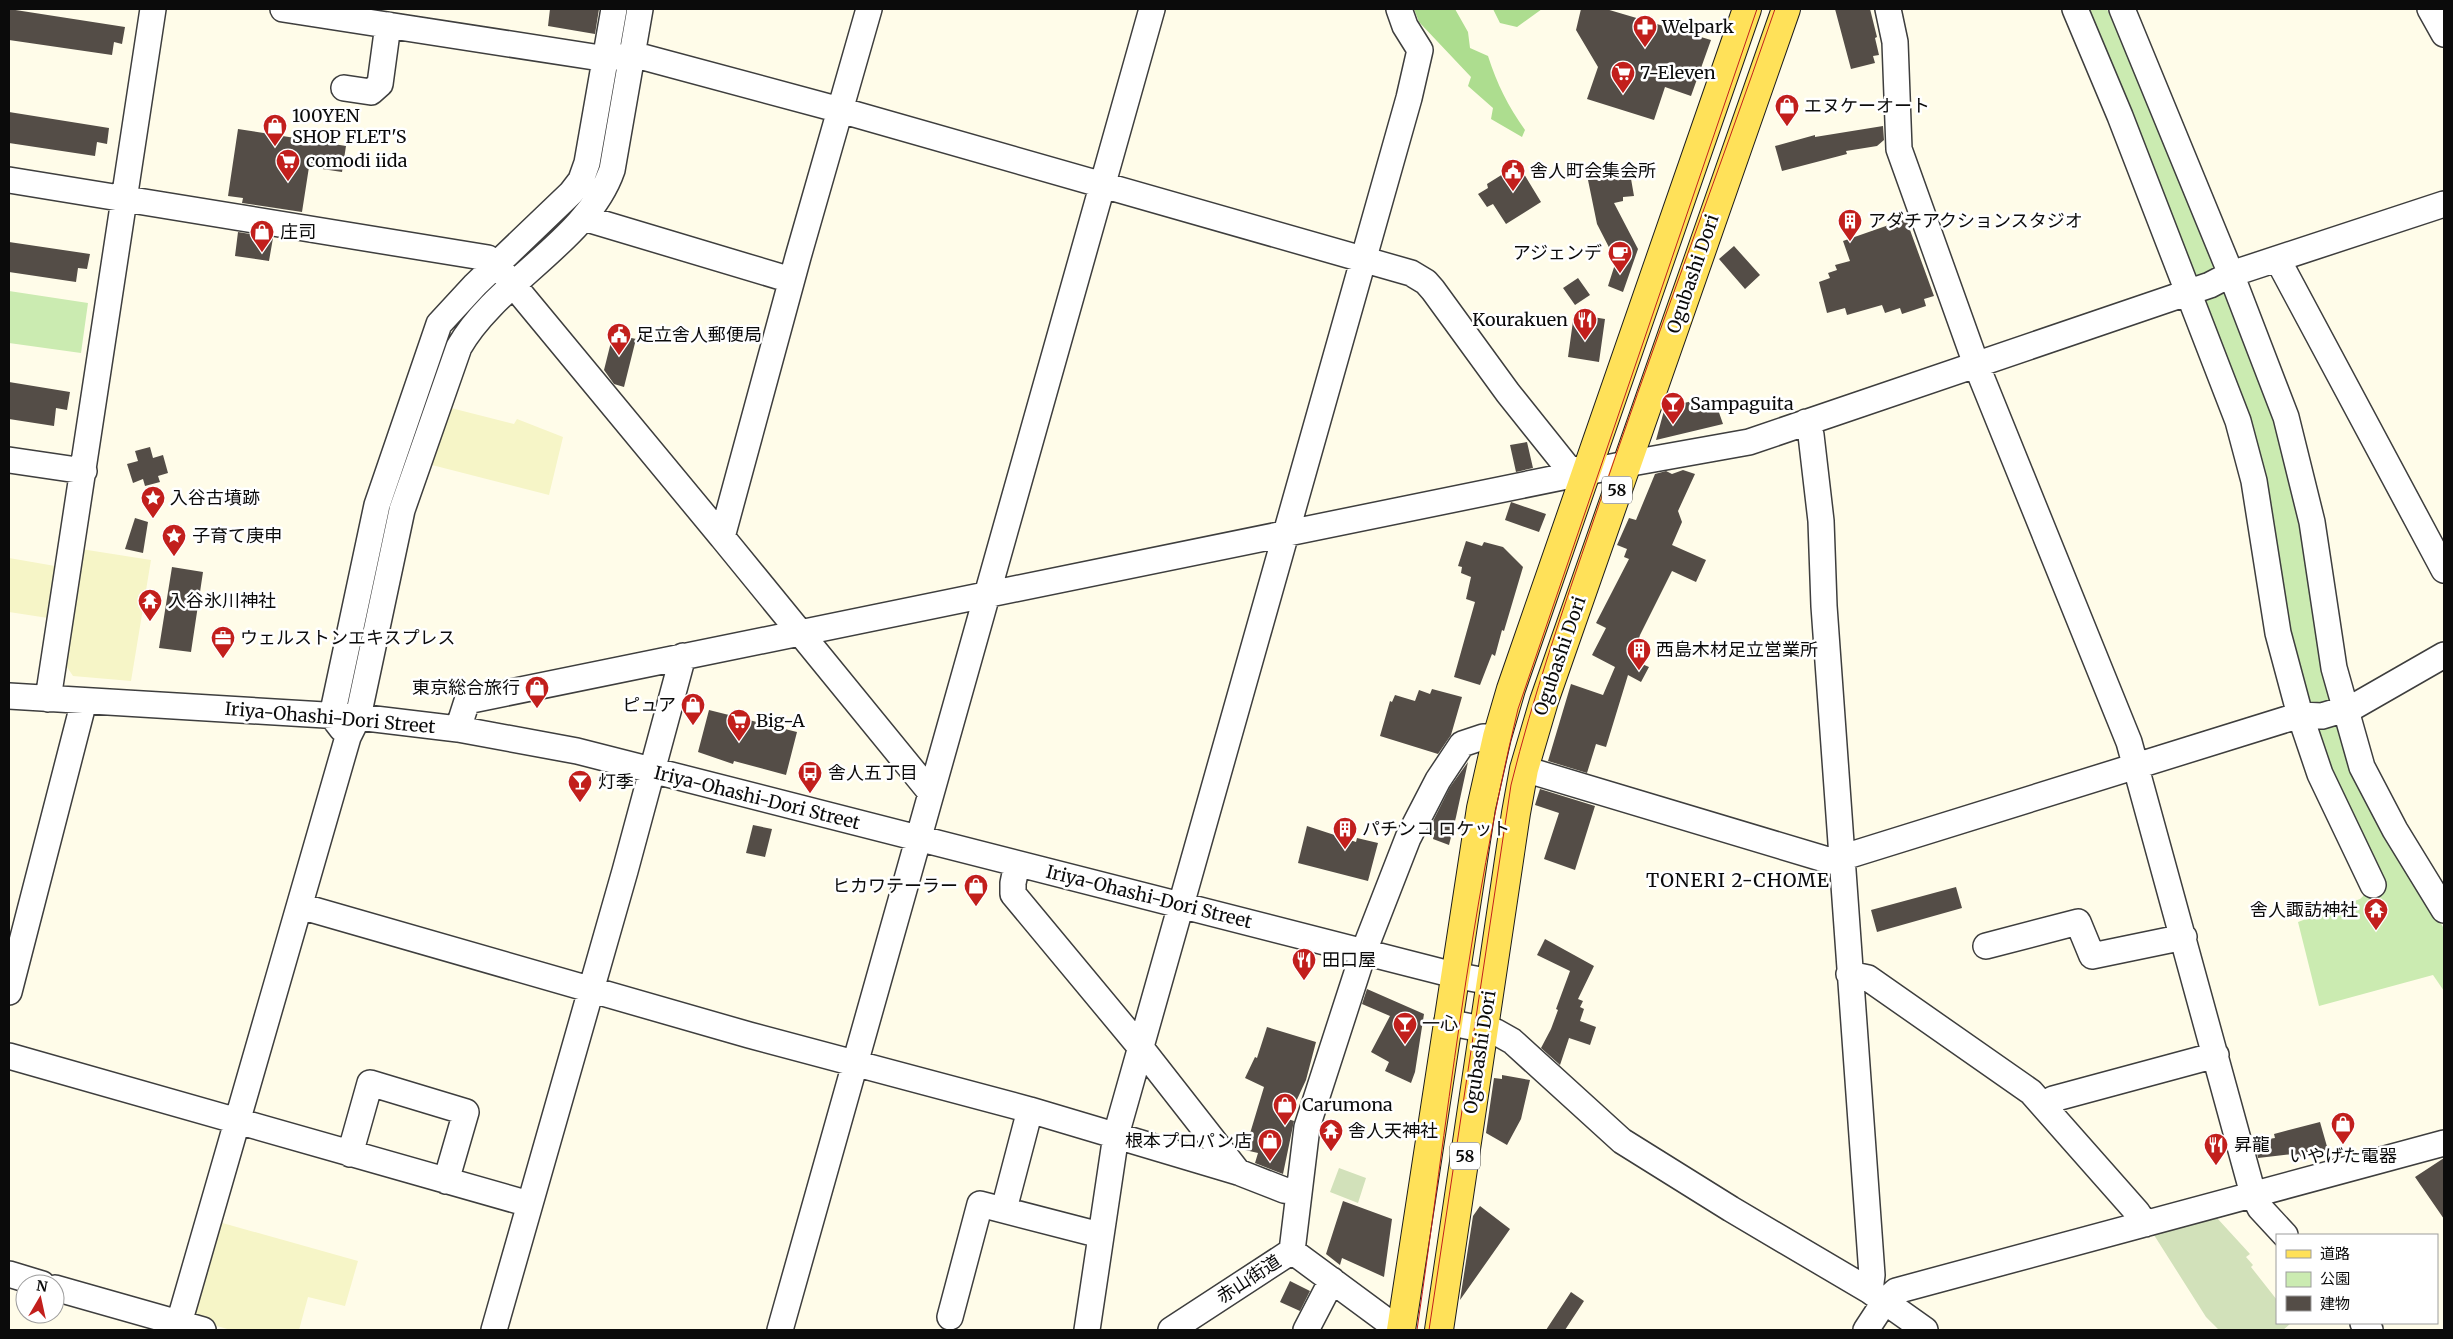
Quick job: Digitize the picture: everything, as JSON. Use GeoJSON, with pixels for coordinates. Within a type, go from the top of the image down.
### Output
{"type":"FeatureCollection","features":[{"type":"Feature","properties":{"kind":"main road","name":"Ogubashi Dori"},"geometry":{"type":"LineString","coordinates":[[1400,1330],[1480,808],[1497,737],[1585,472],[1747,9]]}},
{"type":"Feature","properties":{"kind":"main road","name":"Ogubashi Dori"},"geometry":{"type":"LineString","coordinates":[[1439,1330],[1524,769],[1544,701],[1786,9]]}},
{"type":"Feature","properties":{"kind":"street"},"geometry":{"type":"LineString","coordinates":[[48,698],[153,9]]}},
{"type":"Feature","properties":{"kind":"street"},"geometry":{"type":"LineString","coordinates":[[332,716],[377,505],[433,340],[447,314],[581,180],[587,163],[614,9]]}},
{"type":"Feature","properties":{"kind":"street"},"geometry":{"type":"LineString","coordinates":[[179,1323],[236,1121],[353,727],[402,510],[459,347],[467,332],[512,284],[584,218],[599,200],[612,170],[640,9]]}},
{"type":"Feature","properties":{"kind":"street"},"geometry":{"type":"LineString","coordinates":[[722,537],[869,9]]}},
{"type":"Feature","properties":{"kind":"street"},"geometry":{"type":"LineString","coordinates":[[780,1330],[1152,9]]}},
{"type":"Feature","properties":{"kind":"street"},"geometry":{"type":"LineString","coordinates":[[1087,1330],[1116,1135],[1409,98],[1420,50],[1405,26],[1399,9]]}},
{"type":"Feature","properties":{"kind":"street"},"geometry":{"type":"LineString","coordinates":[[1888,9],[1895,42],[1899,148],[1976,364],[2129,742],[2254,1194],[2260,1208],[2284,1234]]}},
{"type":"Feature","properties":{"kind":"street"},"geometry":{"type":"LineString","coordinates":[[2075,9],[2123,126],[2238,421],[2254,481],[2278,633],[2300,715],[2320,774],[2373,885]]}},
{"type":"Feature","properties":{"kind":"street"},"geometry":{"type":"LineString","coordinates":[[2122,9],[2231,274],[2286,417],[2312,522],[2334,668],[2362,767],[2395,830],[2444,910]]}},
{"type":"Feature","properties":{"kind":"street"},"geometry":{"type":"LineString","coordinates":[[294,10],[594,57],[643,57],[840,110],[1411,274],[1426,282],[1508,393],[1568,468],[1585,472]]}},
{"type":"Feature","properties":{"kind":"street"},"geometry":{"type":"LineString","coordinates":[[344,88],[371,92],[380,84],[388,25]]}},
{"type":"Feature","properties":{"kind":"street"},"geometry":{"type":"LineString","coordinates":[[9,180],[488,258],[496,264],[931,793]]}},
{"type":"Feature","properties":{"kind":"street"},"geometry":{"type":"LineString","coordinates":[[458,729],[468,701],[1585,472],[1749,442],[2187,291],[2210,285],[2231,274],[2444,204]]}},
{"type":"Feature","properties":{"kind":"street"},"geometry":{"type":"LineString","coordinates":[[584,218],[792,280]]}},
{"type":"Feature","properties":{"kind":"street"},"geometry":{"type":"LineString","coordinates":[[2278,260],[2444,570]]}},
{"type":"Feature","properties":{"kind":"street"},"geometry":{"type":"LineString","coordinates":[[1806,422],[1811,435],[1821,521],[1824,606],[1841,859],[1872,1275],[1878,1296],[1866,1330]]}},
{"type":"Feature","properties":{"kind":"street"},"geometry":{"type":"LineString","coordinates":[[9,460],[84,471]]}},
{"type":"Feature","properties":{"kind":"street"},"geometry":{"type":"LineString","coordinates":[[1524,769],[1831,861],[2300,715],[2322,716],[2355,706],[2444,655]]}},
{"type":"Feature","properties":{"kind":"street"},"geometry":{"type":"LineString","coordinates":[[494,1330],[653,772],[683,656]]}},
{"type":"Feature","properties":{"kind":"street","name":"Iriya-Ohashi-Dori Street"},"geometry":{"type":"LineString","coordinates":[[9,696],[332,716],[353,727],[458,729],[577,751],[653,772],[1454,975],[1491,982]]}},
{"type":"Feature","properties":{"kind":"street"},"geometry":{"type":"LineString","coordinates":[[9,992],[84,701]]}},
{"type":"Feature","properties":{"kind":"street"},"geometry":{"type":"LineString","coordinates":[[1292,1251],[1307,1127],[1364,951],[1408,838],[1455,753],[1462,744],[1471,740],[1497,737]]}},
{"type":"Feature","properties":{"kind":"street"},"geometry":{"type":"LineString","coordinates":[[1017,864],[1013,894],[1141,1048],[1238,1172]]}},
{"type":"Feature","properties":{"kind":"street"},"geometry":{"type":"LineString","coordinates":[[300,906],[750,1036],[1030,1110],[1238,1172],[1284,1190],[1299,1192]]}},
{"type":"Feature","properties":{"kind":"street"},"geometry":{"type":"LineString","coordinates":[[1986,946],[2078,922],[2092,956],[2184,937]]}},
{"type":"Feature","properties":{"kind":"street"},"geometry":{"type":"LineString","coordinates":[[1850,974],[1868,978],[1876,983],[2031,1092],[2137,1212],[2145,1224]]}},
{"type":"Feature","properties":{"kind":"street"},"geometry":{"type":"LineString","coordinates":[[1447,1022],[1500,1033],[1512,1041],[1622,1141],[1731,1209],[1878,1296],[1925,1330]]}},
{"type":"Feature","properties":{"kind":"street"},"geometry":{"type":"LineString","coordinates":[[2043,1104],[2053,1099],[2216,1055]]}},
{"type":"Feature","properties":{"kind":"street"},"geometry":{"type":"LineString","coordinates":[[9,1056],[529,1204]]}},
{"type":"Feature","properties":{"kind":"street"},"geometry":{"type":"LineString","coordinates":[[350,1154],[370,1083],[466,1112],[446,1181]]}},
{"type":"Feature","properties":{"kind":"street"},"geometry":{"type":"LineString","coordinates":[[1004,1209],[1030,1110]]}},
{"type":"Feature","properties":{"kind":"street"},"geometry":{"type":"LineString","coordinates":[[1878,1296],[2444,1143]]}},
{"type":"Feature","properties":{"kind":"street"},"geometry":{"type":"LineString","coordinates":[[950,1317],[980,1204],[1100,1235]]}},
{"type":"Feature","properties":{"kind":"street","name":"赤山街道"},"geometry":{"type":"LineString","coordinates":[[1171,1330],[1292,1251],[1400,1330]]}},
{"type":"Feature","properties":{"kind":"street"},"geometry":{"type":"LineString","coordinates":[[1306,1330],[1332,1280]]}},
{"type":"Feature","properties":{"kind":"street"},"geometry":{"type":"LineString","coordinates":[[65,1291],[204,1330]]}},
{"type":"Feature","properties":{"kind":"green space"},"geometry":{"type":"Polygon","coordinates":[[[1414,9],[1455,9],[1468,32],[1470,48],[1488,56],[1495,76],[1513,112],[1525,130],[1522,137],[1491,119],[1493,108],[1468,86],[1471,77],[1419,22],[1414,9]]]}},
{"type":"Feature","properties":{"kind":"green space"},"geometry":{"type":"Polygon","coordinates":[[[1493,9],[1542,9],[1517,27],[1500,23],[1493,9]]]}},
{"type":"Feature","properties":{"kind":"green space"},"geometry":{"type":"Polygon","coordinates":[[[2085,9],[2107,9],[2225,277],[2287,451],[2323,651],[2428,899],[2444,929],[2444,991],[2433,975],[2319,1006],[2298,922],[2360,899],[2375,885],[2315,732],[2299,678],[2258,461],[2085,9]]]}},
{"type":"Feature","properties":{"kind":"green space"},"geometry":{"type":"Polygon","coordinates":[[[9,291],[88,303],[81,353],[9,343],[9,291]]]}},
{"type":"Feature","properties":{"kind":"green space"},"geometry":{"type":"Polygon","coordinates":[[[451,408],[514,424],[517,419],[563,437],[549,495],[432,465],[451,408]]]}},
{"type":"Feature","properties":{"kind":"green space"},"geometry":{"type":"Polygon","coordinates":[[[81,549],[151,560],[131,681],[73,676],[63,661],[81,549]]]}},
{"type":"Feature","properties":{"kind":"green space"},"geometry":{"type":"Polygon","coordinates":[[[9,558],[55,566],[48,618],[9,612],[9,558]]]}},
{"type":"Feature","properties":{"kind":"green space"},"geometry":{"type":"Polygon","coordinates":[[[1339,1168],[1366,1178],[1358,1203],[1330,1192],[1339,1168]]]}},
{"type":"Feature","properties":{"kind":"green space"},"geometry":{"type":"Polygon","coordinates":[[[2217,1218],[2250,1254],[2246,1257],[2253,1265],[2251,1267],[2276,1299],[2276,1324],[2290,1324],[2283,1330],[2219,1330],[2206,1317],[2154,1235],[2217,1218]]]}},
{"type":"Feature","properties":{"kind":"green space"},"geometry":{"type":"Polygon","coordinates":[[[219,1222],[358,1261],[345,1306],[308,1297],[299,1330],[231,1330],[199,1321],[193,1307],[219,1222]]]}},
{"type":"Feature","properties":{"kind":"building"},"geometry":{"type":"Polygon","coordinates":[[[9,9],[125,27],[122,44],[114,42],[112,55],[9,40],[9,9]]]}},
{"type":"Feature","properties":{"kind":"building"},"geometry":{"type":"Polygon","coordinates":[[[550,9],[599,9],[595,34],[548,26],[550,9]]]}},
{"type":"Feature","properties":{"kind":"building"},"geometry":{"type":"Polygon","coordinates":[[[1581,9],[1606,9],[1711,40],[1691,96],[1665,87],[1654,120],[1587,99],[1598,67],[1576,30],[1581,9]]]}},
{"type":"Feature","properties":{"kind":"building"},"geometry":{"type":"Polygon","coordinates":[[[1835,9],[1870,9],[1879,55],[1873,56],[1875,63],[1851,69],[1835,9]]]}},
{"type":"Feature","properties":{"kind":"building"},"geometry":{"type":"Polygon","coordinates":[[[9,112],[109,128],[107,144],[97,142],[95,156],[9,143],[9,112]]]}},
{"type":"Feature","properties":{"kind":"building"},"geometry":{"type":"Polygon","coordinates":[[[1883,126],[1884,140],[1877,146],[1846,151],[1847,154],[1782,171],[1775,146],[1815,135],[1815,137],[1883,126]]]}},
{"type":"Feature","properties":{"kind":"building"},"geometry":{"type":"Polygon","coordinates":[[[238,129],[346,146],[342,172],[309,167],[302,212],[242,203],[243,198],[228,196],[238,129]]]}},
{"type":"Feature","properties":{"kind":"building"},"geometry":{"type":"Polygon","coordinates":[[[1516,161],[1541,202],[1506,224],[1493,204],[1487,207],[1478,194],[1488,188],[1487,184],[1503,174],[1502,170],[1516,161]]]}},
{"type":"Feature","properties":{"kind":"building"},"geometry":{"type":"Polygon","coordinates":[[[1630,173],[1634,196],[1623,197],[1623,201],[1614,203],[1638,249],[1623,292],[1608,286],[1616,261],[1597,224],[1588,180],[1630,173]]]}},
{"type":"Feature","properties":{"kind":"building"},"geometry":{"type":"Polygon","coordinates":[[[1906,219],[1934,296],[1924,299],[1926,306],[1902,314],[1900,308],[1885,313],[1882,305],[1847,315],[1845,308],[1827,313],[1819,282],[1830,278],[1828,273],[1837,270],[1835,265],[1850,261],[1843,241],[1906,219]]]}},
{"type":"Feature","properties":{"kind":"building"},"geometry":{"type":"Polygon","coordinates":[[[238,232],[273,238],[269,261],[235,256],[238,232]]]}},
{"type":"Feature","properties":{"kind":"building"},"geometry":{"type":"Polygon","coordinates":[[[9,242],[90,254],[87,269],[78,268],[76,282],[9,272],[9,242]]]}},
{"type":"Feature","properties":{"kind":"building"},"geometry":{"type":"Polygon","coordinates":[[[1734,246],[1760,275],[1745,289],[1719,259],[1734,246]]]}},
{"type":"Feature","properties":{"kind":"building"},"geometry":{"type":"Polygon","coordinates":[[[1578,278],[1590,295],[1575,305],[1563,288],[1578,278]]]}},
{"type":"Feature","properties":{"kind":"building"},"geometry":{"type":"Polygon","coordinates":[[[1574,314],[1605,319],[1599,362],[1568,357],[1574,314]]]}},
{"type":"Feature","properties":{"kind":"building"},"geometry":{"type":"Polygon","coordinates":[[[613,334],[636,339],[624,387],[614,384],[604,370],[613,334]]]}},
{"type":"Feature","properties":{"kind":"building"},"geometry":{"type":"Polygon","coordinates":[[[9,382],[70,392],[67,410],[56,408],[54,426],[9,419],[9,382]]]}},
{"type":"Feature","properties":{"kind":"building"},"geometry":{"type":"Polygon","coordinates":[[[1707,398],[1715,401],[1723,424],[1656,440],[1665,407],[1707,398]]]}},
{"type":"Feature","properties":{"kind":"building"},"geometry":{"type":"Polygon","coordinates":[[[1527,442],[1533,468],[1516,472],[1510,445],[1527,442]]]}},
{"type":"Feature","properties":{"kind":"building"},"geometry":{"type":"Polygon","coordinates":[[[150,447],[153,458],[163,455],[168,473],[158,476],[160,482],[145,486],[143,479],[133,483],[127,464],[138,461],[135,451],[150,447]]]}},
{"type":"Feature","properties":{"kind":"building"},"geometry":{"type":"Polygon","coordinates":[[[1683,470],[1695,474],[1678,511],[1682,522],[1672,545],[1706,560],[1696,582],[1672,571],[1640,635],[1634,654],[1645,659],[1642,664],[1649,667],[1641,682],[1628,675],[1606,747],[1596,744],[1587,773],[1548,761],[1571,684],[1603,695],[1615,667],[1592,655],[1606,628],[1596,623],[1629,559],[1624,557],[1627,549],[1617,545],[1629,518],[1636,520],[1655,474],[1666,471],[1672,474],[1683,470]]]}},
{"type":"Feature","properties":{"kind":"building"},"geometry":{"type":"Polygon","coordinates":[[[1511,502],[1546,514],[1539,532],[1505,520],[1511,502]]]}},
{"type":"Feature","properties":{"kind":"building"},"geometry":{"type":"Polygon","coordinates":[[[135,518],[148,522],[143,553],[125,549],[135,518]]]}},
{"type":"Feature","properties":{"kind":"building"},"geometry":{"type":"Polygon","coordinates":[[[1466,541],[1482,546],[1484,542],[1503,547],[1523,567],[1495,656],[1492,654],[1480,685],[1454,677],[1475,602],[1466,599],[1471,577],[1461,573],[1462,567],[1458,566],[1466,541]]]}},
{"type":"Feature","properties":{"kind":"building"},"geometry":{"type":"Polygon","coordinates":[[[172,567],[203,572],[191,652],[159,648],[172,567]]]}},
{"type":"Feature","properties":{"kind":"building"},"geometry":{"type":"Polygon","coordinates":[[[1432,689],[1462,697],[1451,735],[1438,754],[1380,736],[1390,701],[1392,702],[1395,695],[1415,701],[1419,690],[1430,694],[1432,689]]]}},
{"type":"Feature","properties":{"kind":"building"},"geometry":{"type":"Polygon","coordinates":[[[709,710],[797,732],[786,775],[734,761],[733,764],[698,752],[709,710]]]}},
{"type":"Feature","properties":{"kind":"building"},"geometry":{"type":"Polygon","coordinates":[[[1468,762],[1449,845],[1433,839],[1435,831],[1429,829],[1450,787],[1468,762]]]}},
{"type":"Feature","properties":{"kind":"building"},"geometry":{"type":"Polygon","coordinates":[[[1540,789],[1595,806],[1575,870],[1544,859],[1559,813],[1535,805],[1540,789]]]}},
{"type":"Feature","properties":{"kind":"building"},"geometry":{"type":"Polygon","coordinates":[[[753,825],[772,829],[765,857],[746,853],[753,825]]]}},
{"type":"Feature","properties":{"kind":"building","name":"パチンコ ロケット"},"geometry":{"type":"Polygon","coordinates":[[[1307,826],[1356,842],[1357,838],[1378,843],[1368,881],[1298,863],[1307,826]]]}},
{"type":"Feature","properties":{"kind":"building"},"geometry":{"type":"Polygon","coordinates":[[[1956,887],[1962,908],[1877,932],[1871,910],[1956,887]]]}},
{"type":"Feature","properties":{"kind":"building"},"geometry":{"type":"Polygon","coordinates":[[[1545,939],[1594,966],[1578,999],[1583,1001],[1580,1007],[1584,1009],[1580,1021],[1596,1027],[1590,1045],[1569,1038],[1560,1065],[1541,1048],[1551,1029],[1570,971],[1537,955],[1545,939]]]}},
{"type":"Feature","properties":{"kind":"building"},"geometry":{"type":"Polygon","coordinates":[[[1367,989],[1424,1014],[1415,1072],[1411,1083],[1385,1071],[1389,1062],[1371,1052],[1390,1016],[1362,1004],[1367,989]]]}},
{"type":"Feature","properties":{"kind":"building"},"geometry":{"type":"Polygon","coordinates":[[[1267,1027],[1316,1042],[1306,1080],[1288,1119],[1294,1121],[1283,1174],[1255,1163],[1258,1153],[1245,1150],[1264,1087],[1245,1078],[1255,1057],[1257,1058],[1267,1027]]]}},
{"type":"Feature","properties":{"kind":"building"},"geometry":{"type":"Polygon","coordinates":[[[1502,1075],[1530,1080],[1521,1119],[1507,1145],[1486,1133],[1494,1078],[1502,1079],[1502,1075]]]}},
{"type":"Feature","properties":{"kind":"building"},"geometry":{"type":"Polygon","coordinates":[[[2320,1122],[2328,1150],[2295,1159],[2293,1154],[2258,1158],[2255,1141],[2275,1138],[2274,1134],[2320,1122]]]}},
{"type":"Feature","properties":{"kind":"building"},"geometry":{"type":"Polygon","coordinates":[[[2444,1158],[2444,1219],[2415,1177],[2444,1158]]]}},
{"type":"Feature","properties":{"kind":"building"},"geometry":{"type":"Polygon","coordinates":[[[1343,1201],[1392,1219],[1384,1277],[1342,1258],[1340,1265],[1326,1254],[1343,1201]]]}},
{"type":"Feature","properties":{"kind":"building"},"geometry":{"type":"Polygon","coordinates":[[[1480,1206],[1510,1229],[1460,1300],[1473,1216],[1480,1206]]]}},
{"type":"Feature","properties":{"kind":"building"},"geometry":{"type":"Polygon","coordinates":[[[1290,1281],[1310,1291],[1300,1311],[1280,1302],[1290,1281]]]}},
{"type":"Feature","properties":{"kind":"building"},"geometry":{"type":"Polygon","coordinates":[[[1571,1292],[1584,1301],[1565,1330],[1546,1330],[1571,1292]]]}},
{"type":"Feature","properties":{"kind":"tram line"},"geometry":{"type":"LineString","coordinates":[[1417,1330],[1472,940],[1501,785],[1518,709],[1757,9]]}},
{"type":"Feature","properties":{"kind":"tram line"},"geometry":{"type":"LineString","coordinates":[[1429,1330],[1511,785],[1529,719],[1571,587],[1775,9]]}},
{"type":"Feature","properties":{"kind":"place","name":"Welpark"},"geometry":{"type":"Point","coordinates":[1645,48]}},
{"type":"Feature","properties":{"kind":"place","name":"7-Eleven"},"geometry":{"type":"Point","coordinates":[1623,94]}},
{"type":"Feature","properties":{"kind":"place","name":"エヌケーオート"},"geometry":{"type":"Point","coordinates":[1787,127]}},
{"type":"Feature","properties":{"kind":"place","name":"100YEN SHOP FLET'S"},"geometry":{"type":"Point","coordinates":[275,147]}},
{"type":"Feature","properties":{"kind":"place","name":"comodi iida"},"geometry":{"type":"Point","coordinates":[288,182]}},
{"type":"Feature","properties":{"kind":"place","name":"舎人町会集会所"},"geometry":{"type":"Point","coordinates":[1513,192]}},
{"type":"Feature","properties":{"kind":"place","name":"アダチアクションスタジオ"},"geometry":{"type":"Point","coordinates":[1850,242]}},
{"type":"Feature","properties":{"kind":"place","name":"庄司"},"geometry":{"type":"Point","coordinates":[262,253]}},
{"type":"Feature","properties":{"kind":"place","name":"アジェンデ"},"geometry":{"type":"Point","coordinates":[1620,274]}},
{"type":"Feature","properties":{"kind":"place","name":"Kourakuen"},"geometry":{"type":"Point","coordinates":[1585,341]}},
{"type":"Feature","properties":{"kind":"place","name":"足立舎人郵便局"},"geometry":{"type":"Point","coordinates":[619,356]}},
{"type":"Feature","properties":{"kind":"place","name":"Sampaguita"},"geometry":{"type":"Point","coordinates":[1673,425]}},
{"type":"Feature","properties":{"kind":"place","name":"入谷古墳跡"},"geometry":{"type":"Point","coordinates":[153,519]}},
{"type":"Feature","properties":{"kind":"place","name":"子育て庚申"},"geometry":{"type":"Point","coordinates":[174,557]}},
{"type":"Feature","properties":{"kind":"place","name":"入谷氷川神社"},"geometry":{"type":"Point","coordinates":[150,622]}},
{"type":"Feature","properties":{"kind":"place","name":"ウェルストンエキスプレス"},"geometry":{"type":"Point","coordinates":[223,659]}},
{"type":"Feature","properties":{"kind":"place","name":"西島木材足立営業所"},"geometry":{"type":"Point","coordinates":[1639,671]}},
{"type":"Feature","properties":{"kind":"place","name":"東京総合旅行"},"geometry":{"type":"Point","coordinates":[537,709]}},
{"type":"Feature","properties":{"kind":"place","name":"ピュア"},"geometry":{"type":"Point","coordinates":[693,726]}},
{"type":"Feature","properties":{"kind":"place","name":"Big-A"},"geometry":{"type":"Point","coordinates":[739,742]}},
{"type":"Feature","properties":{"kind":"place","name":"舎人五丁目"},"geometry":{"type":"Point","coordinates":[810,794]}},
{"type":"Feature","properties":{"kind":"place","name":"灯季"},"geometry":{"type":"Point","coordinates":[580,803]}},
{"type":"Feature","properties":{"kind":"place","name":"パチンコ ロケット"},"geometry":{"type":"Point","coordinates":[1345,850]}},
{"type":"Feature","properties":{"kind":"place","name":"ヒカワテーラー"},"geometry":{"type":"Point","coordinates":[976,907]}},
{"type":"Feature","properties":{"kind":"place","name":"舎人諏訪神社"},"geometry":{"type":"Point","coordinates":[2376,931]}},
{"type":"Feature","properties":{"kind":"place","name":"田口屋"},"geometry":{"type":"Point","coordinates":[1304,981]}},
{"type":"Feature","properties":{"kind":"place","name":"一心"},"geometry":{"type":"Point","coordinates":[1405,1045]}},
{"type":"Feature","properties":{"kind":"place","name":"Carumona"},"geometry":{"type":"Point","coordinates":[1285,1126]}},
{"type":"Feature","properties":{"kind":"place","name":"いやげた電器"},"geometry":{"type":"Point","coordinates":[2343,1145]}},
{"type":"Feature","properties":{"kind":"place","name":"舎人天神社"},"geometry":{"type":"Point","coordinates":[1331,1152]}},
{"type":"Feature","properties":{"kind":"place","name":"根本プロパン店"},"geometry":{"type":"Point","coordinates":[1270,1162]}},
{"type":"Feature","properties":{"kind":"place","name":"昇龍"},"geometry":{"type":"Point","coordinates":[2216,1166]}},
{"type":"Feature","properties":{"kind":"district","name":"TONERI 2-CHOME"},"geometry":{"type":"Point","coordinates":[1738,880]}}]}
